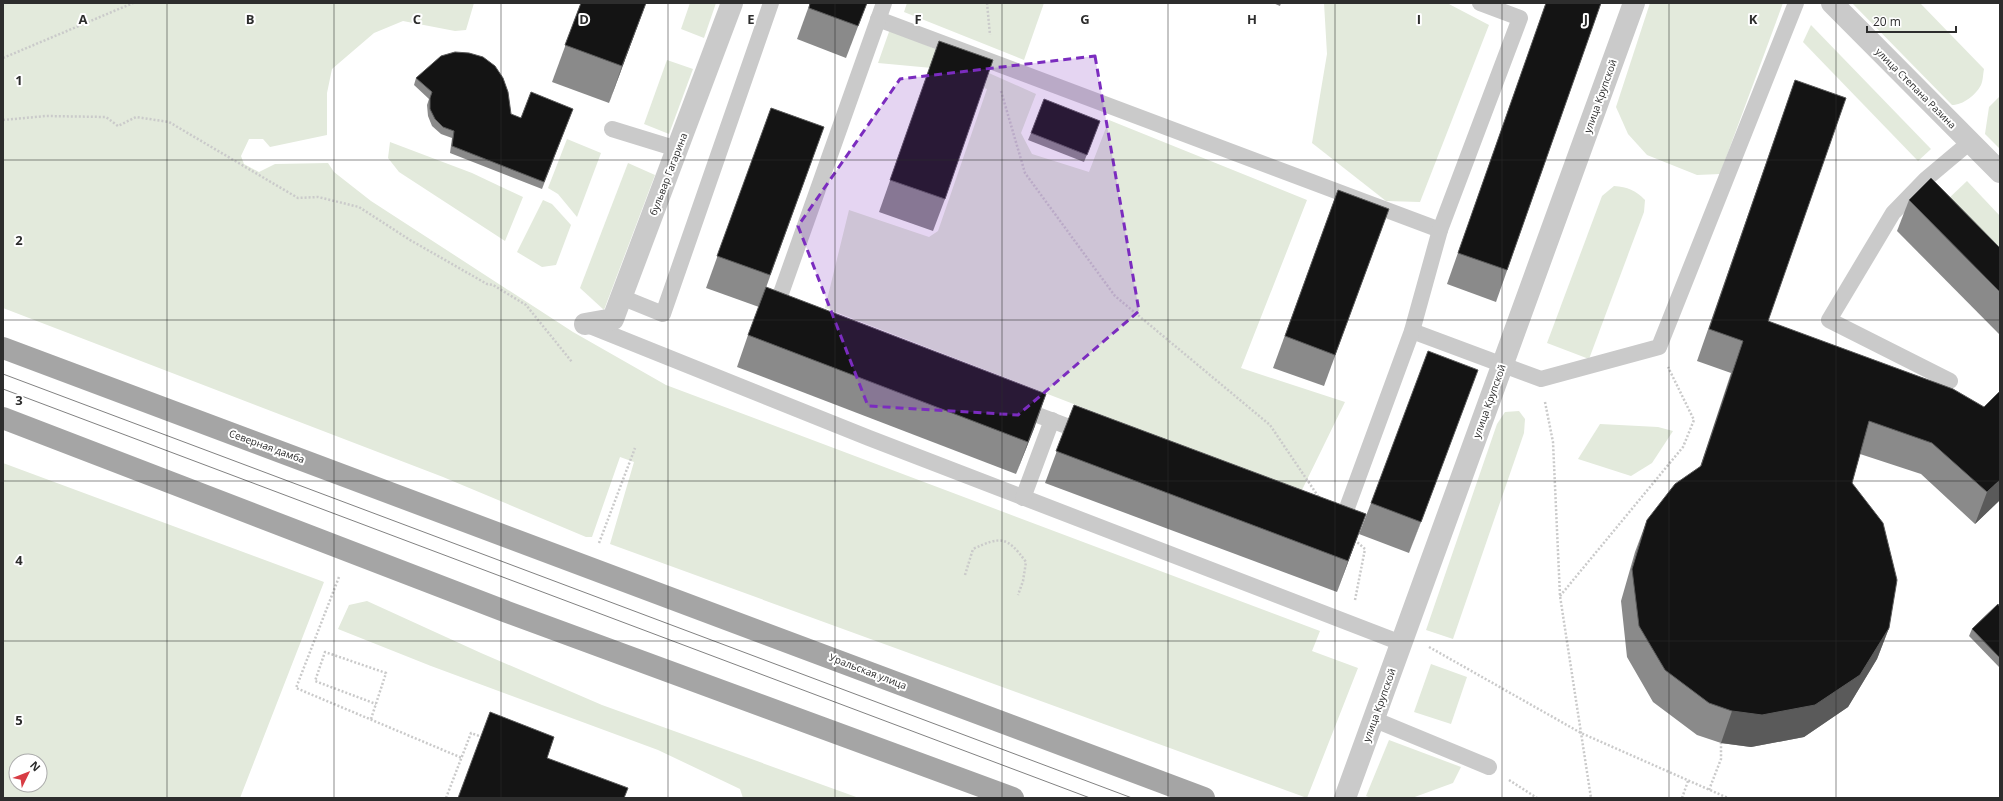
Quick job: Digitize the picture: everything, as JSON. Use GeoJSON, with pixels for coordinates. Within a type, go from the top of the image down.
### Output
{"type":"FeatureCollection","features":[{"type":"Feature","properties":{"kind":"main road","name":"Северная дамба"},"geometry":{"type":"LineString","coordinates":[[3,348],[532,545]]}},
{"type":"Feature","properties":{"kind":"main road"},"geometry":{"type":"LineString","coordinates":[[3,418],[507,612],[1013,798]]}},
{"type":"Feature","properties":{"kind":"main road","name":"Уральская улица"},"geometry":{"type":"LineString","coordinates":[[532,545],[1204,798]]}},
{"type":"Feature","properties":{"kind":"street","name":"бульвар Гагарина"},"geometry":{"type":"LineString","coordinates":[[585,324],[613,319],[732,3]]}},
{"type":"Feature","properties":{"kind":"street","name":"улица Крупской"},"geometry":{"type":"LineString","coordinates":[[1344,798],[1634,3]]}},
{"type":"Feature","properties":{"kind":"street","name":"улица Степана Разина"},"geometry":{"type":"LineString","coordinates":[[1832,3],[2000,172]]}},
{"type":"Feature","properties":{"kind":"lane"},"geometry":{"type":"LineString","coordinates":[[621,297],[663,314],[771,3]]}},
{"type":"Feature","properties":{"kind":"lane"},"geometry":{"type":"LineString","coordinates":[[788,321],[774,315],[884,3]]}},
{"type":"Feature","properties":{"kind":"lane"},"geometry":{"type":"LineString","coordinates":[[1333,526],[1412,331],[1440,230],[1520,18],[1480,3]]}},
{"type":"Feature","properties":{"kind":"lane"},"geometry":{"type":"LineString","coordinates":[[1412,331],[1503,363],[1541,379],[1659,347],[1796,3]]}},
{"type":"Feature","properties":{"kind":"lane"},"geometry":{"type":"LineString","coordinates":[[878,19],[1440,230]]}},
{"type":"Feature","properties":{"kind":"lane"},"geometry":{"type":"LineString","coordinates":[[612,129],[677,149]]}},
{"type":"Feature","properties":{"kind":"lane"},"geometry":{"type":"LineString","coordinates":[[1950,382],[1829,320],[1893,213],[1926,179],[1970,142]]}},
{"type":"Feature","properties":{"kind":"lane"},"geometry":{"type":"LineString","coordinates":[[585,324],[1023,498],[1349,624],[1403,638]]}},
{"type":"Feature","properties":{"kind":"lane"},"geometry":{"type":"LineString","coordinates":[[1008,403],[1096,437]]}},
{"type":"Feature","properties":{"kind":"lane"},"geometry":{"type":"LineString","coordinates":[[1023,498],[1052,420]]}},
{"type":"Feature","properties":{"kind":"lane"},"geometry":{"type":"LineString","coordinates":[[1373,719],[1489,767]]}},
{"type":"Feature","properties":{"kind":"path"},"geometry":{"type":"LineString","coordinates":[[3,58],[133,3]]}},
{"type":"Feature","properties":{"kind":"path"},"geometry":{"type":"LineString","coordinates":[[987,3],[993,62],[1025,174],[1116,296],[1270,425],[1333,526],[1365,548],[1349,624]]}},
{"type":"Feature","properties":{"kind":"path"},"geometry":{"type":"LineString","coordinates":[[3,120],[46,116],[106,117],[118,126],[136,117],[169,122],[298,198],[318,197],[359,207],[410,240],[487,284],[493,285],[526,305],[572,362]]}},
{"type":"Feature","properties":{"kind":"path"},"geometry":{"type":"LineString","coordinates":[[1560,596],[1683,447],[1694,420],[1659,347]]}},
{"type":"Feature","properties":{"kind":"path"},"geometry":{"type":"LineString","coordinates":[[1548,414],[1553,442],[1560,596],[1591,798]]}},
{"type":"Feature","properties":{"kind":"path"},"geometry":{"type":"LineString","coordinates":[[596,548],[634,448]]}},
{"type":"Feature","properties":{"kind":"path"},"geometry":{"type":"LineString","coordinates":[[966,575],[973,549],[998,540],[1005,541],[1014,545],[1026,562],[1023,581],[1018,595]]}},
{"type":"Feature","properties":{"kind":"path"},"geometry":{"type":"LineString","coordinates":[[339,577],[296,688],[462,758]]}},
{"type":"Feature","properties":{"kind":"path"},"geometry":{"type":"LineString","coordinates":[[1403,638],[1581,733],[1728,798]]}},
{"type":"Feature","properties":{"kind":"path"},"geometry":{"type":"LineString","coordinates":[[371,719],[376,704],[386,673],[325,652],[315,682],[376,704]]}},
{"type":"Feature","properties":{"kind":"path"},"geometry":{"type":"LineString","coordinates":[[446,798],[472,733],[486,738]]}},
{"type":"Feature","properties":{"kind":"path"},"geometry":{"type":"LineString","coordinates":[[1709,790],[1721,759],[1721,743]]}},
{"type":"Feature","properties":{"kind":"path"},"geometry":{"type":"LineString","coordinates":[[1489,767],[1537,798]]}},
{"type":"Feature","properties":{"kind":"path"},"geometry":{"type":"LineString","coordinates":[[1682,798],[1688,781]]}},
{"type":"Feature","properties":{"kind":"highlighted area"},"geometry":{"type":"Polygon","coordinates":[[[1095,56],[1139,311],[1018,415],[868,406],[798,226],[900,79],[1095,56]]]}},
{"type":"Feature","properties":{"kind":"shaded area"},"geometry":{"type":"Polygon","coordinates":[[[3,3],[474,3],[466,30],[455,31],[403,21],[374,33],[332,69],[327,93],[327,135],[270,147],[263,139],[249,139],[241,156],[244,164],[259,172],[275,164],[328,163],[334,172],[371,201],[573,332],[666,385],[1320,631],[1312,651],[1358,668],[1307,798],[610,544],[634,462],[620,457],[592,537],[586,537],[443,477],[3,308],[3,3]]]}},
{"type":"Feature","properties":{"kind":"shaded area"},"geometry":{"type":"Polygon","coordinates":[[[690,3],[716,3],[704,38],[681,29],[690,3]]]}},
{"type":"Feature","properties":{"kind":"shaded area"},"geometry":{"type":"Polygon","coordinates":[[[907,3],[1044,3],[1024,60],[904,12],[907,3]]]}},
{"type":"Feature","properties":{"kind":"shaded area"},"geometry":{"type":"Polygon","coordinates":[[[1324,3],[1447,3],[1489,25],[1420,202],[1386,201],[1312,143],[1327,54],[1324,3]]]}},
{"type":"Feature","properties":{"kind":"shaded area"},"geometry":{"type":"Polygon","coordinates":[[[1650,3],[1783,3],[1720,174],[1697,175],[1647,155],[1628,134],[1616,107],[1650,3]]]}},
{"type":"Feature","properties":{"kind":"shaded area"},"geometry":{"type":"Polygon","coordinates":[[[1852,3],[1920,3],[1984,69],[1982,82],[1979,89],[1973,96],[1965,101],[1952,105],[1852,3]]]}},
{"type":"Feature","properties":{"kind":"shaded area"},"geometry":{"type":"Polygon","coordinates":[[[1811,25],[1931,149],[1918,161],[1803,42],[1811,25]]]}},
{"type":"Feature","properties":{"kind":"shaded area"},"geometry":{"type":"Polygon","coordinates":[[[890,29],[1036,94],[1021,133],[1032,154],[1089,172],[1109,120],[1307,200],[1241,368],[1345,402],[1301,492],[825,308],[849,210],[929,237],[938,231],[987,89],[932,68],[878,63],[890,29]]]}},
{"type":"Feature","properties":{"kind":"shaded area"},"geometry":{"type":"Polygon","coordinates":[[[667,60],[693,69],[669,134],[644,124],[667,60]]]}},
{"type":"Feature","properties":{"kind":"shaded area"},"geometry":{"type":"Polygon","coordinates":[[[2000,96],[2000,149],[1985,134],[1989,107],[2000,96]]]}},
{"type":"Feature","properties":{"kind":"shaded area"},"geometry":{"type":"Polygon","coordinates":[[[567,139],[601,153],[577,217],[558,194],[548,188],[567,139]]]}},
{"type":"Feature","properties":{"kind":"shaded area"},"geometry":{"type":"Polygon","coordinates":[[[390,142],[472,173],[523,197],[505,241],[399,172],[388,158],[390,142]]]}},
{"type":"Feature","properties":{"kind":"shaded area"},"geometry":{"type":"Polygon","coordinates":[[[628,163],[655,175],[604,310],[580,288],[628,163]]]}},
{"type":"Feature","properties":{"kind":"shaded area"},"geometry":{"type":"Polygon","coordinates":[[[1967,181],[2000,216],[2000,258],[1946,201],[1967,181]]]}},
{"type":"Feature","properties":{"kind":"shaded area"},"geometry":{"type":"Polygon","coordinates":[[[1614,186],[1623,187],[1634,191],[1645,200],[1644,212],[1589,359],[1547,343],[1602,196],[1614,186]]]}},
{"type":"Feature","properties":{"kind":"shaded area"},"geometry":{"type":"Polygon","coordinates":[[[543,200],[552,204],[571,225],[556,265],[542,267],[517,252],[543,200]]]}},
{"type":"Feature","properties":{"kind":"shaded area"},"geometry":{"type":"Polygon","coordinates":[[[1519,411],[1525,419],[1524,433],[1453,639],[1426,630],[1497,424],[1505,412],[1519,411]]]}},
{"type":"Feature","properties":{"kind":"shaded area"},"geometry":{"type":"Polygon","coordinates":[[[1600,424],[1658,427],[1673,431],[1652,463],[1631,476],[1578,459],[1600,424]]]}},
{"type":"Feature","properties":{"kind":"shaded area"},"geometry":{"type":"Polygon","coordinates":[[[3,463],[324,582],[240,798],[3,798],[3,463]]]}},
{"type":"Feature","properties":{"kind":"shaded area"},"geometry":{"type":"Polygon","coordinates":[[[367,601],[481,653],[602,705],[859,798],[743,798],[740,789],[658,750],[431,666],[338,629],[349,605],[367,601]]]}},
{"type":"Feature","properties":{"kind":"shaded area"},"geometry":{"type":"Polygon","coordinates":[[[1431,664],[1467,677],[1451,724],[1414,712],[1431,664]]]}},
{"type":"Feature","properties":{"kind":"shaded area"},"geometry":{"type":"Polygon","coordinates":[[[1389,740],[1461,767],[1453,783],[1412,798],[1371,798],[1366,796],[1389,740]]]}},
{"type":"Feature","properties":{"kind":"building"},"geometry":{"type":"Polygon","coordinates":[[[581,3],[646,3],[622,66],[565,45],[581,3]]]}},
{"type":"Feature","properties":{"kind":"building"},"geometry":{"type":"Polygon","coordinates":[[[810,3],[867,3],[858,26],[809,8],[810,3]]]}},
{"type":"Feature","properties":{"kind":"building"},"geometry":{"type":"Polygon","coordinates":[[[1546,3],[1601,3],[1507,270],[1458,253],[1546,3]]]}},
{"type":"Feature","properties":{"kind":"building"},"geometry":{"type":"Polygon","coordinates":[[[939,41],[993,60],[945,199],[890,180],[939,41]]]}},
{"type":"Feature","properties":{"kind":"building"},"geometry":{"type":"Polygon","coordinates":[[[455,52],[469,53],[483,57],[495,66],[503,78],[508,92],[511,114],[521,118],[531,92],[573,109],[544,182],[452,146],[454,131],[443,127],[435,119],[430,109],[430,98],[432,92],[416,78],[441,56],[455,52]]]}},
{"type":"Feature","properties":{"kind":"building"},"geometry":{"type":"Polygon","coordinates":[[[1795,80],[1846,98],[1768,321],[1953,389],[1984,407],[2000,391],[2000,480],[1987,492],[1932,443],[1869,421],[1852,483],[1883,523],[1897,580],[1889,628],[1860,675],[1815,705],[1762,715],[1732,711],[1709,703],[1665,670],[1639,626],[1632,569],[1647,520],[1675,484],[1701,466],[1743,341],[1709,329],[1795,80]]]}},
{"type":"Feature","properties":{"kind":"building"},"geometry":{"type":"Polygon","coordinates":[[[1044,99],[1100,121],[1087,155],[1031,133],[1044,99]]]}},
{"type":"Feature","properties":{"kind":"building"},"geometry":{"type":"Polygon","coordinates":[[[771,108],[824,127],[770,275],[717,256],[771,108]]]}},
{"type":"Feature","properties":{"kind":"building"},"geometry":{"type":"Polygon","coordinates":[[[1931,178],[2000,248],[2000,292],[1909,200],[1931,178]]]}},
{"type":"Feature","properties":{"kind":"building"},"geometry":{"type":"Polygon","coordinates":[[[1338,190],[1389,209],[1335,355],[1285,336],[1338,190]]]}},
{"type":"Feature","properties":{"kind":"building"},"geometry":{"type":"Polygon","coordinates":[[[766,287],[1046,394],[1028,442],[748,335],[766,287]]]}},
{"type":"Feature","properties":{"kind":"building"},"geometry":{"type":"Polygon","coordinates":[[[1428,351],[1478,370],[1421,522],[1371,503],[1428,351]]]}},
{"type":"Feature","properties":{"kind":"building"},"geometry":{"type":"Polygon","coordinates":[[[1074,405],[1366,514],[1348,561],[1056,451],[1074,405]]]}},
{"type":"Feature","properties":{"kind":"building"},"geometry":{"type":"Polygon","coordinates":[[[1998,604],[2000,607],[2000,658],[1972,629],[1998,604]]]}},
{"type":"Feature","properties":{"kind":"building"},"geometry":{"type":"Polygon","coordinates":[[[490,712],[554,737],[547,758],[628,788],[624,798],[458,798],[490,712]]]}},
{"type":"Feature","properties":{"kind":"tram line"},"geometry":{"type":"LineString","coordinates":[[3,374],[1132,798]]}},
{"type":"Feature","properties":{"kind":"tram line"},"geometry":{"type":"LineString","coordinates":[[3,389],[1090,798]]}}]}
